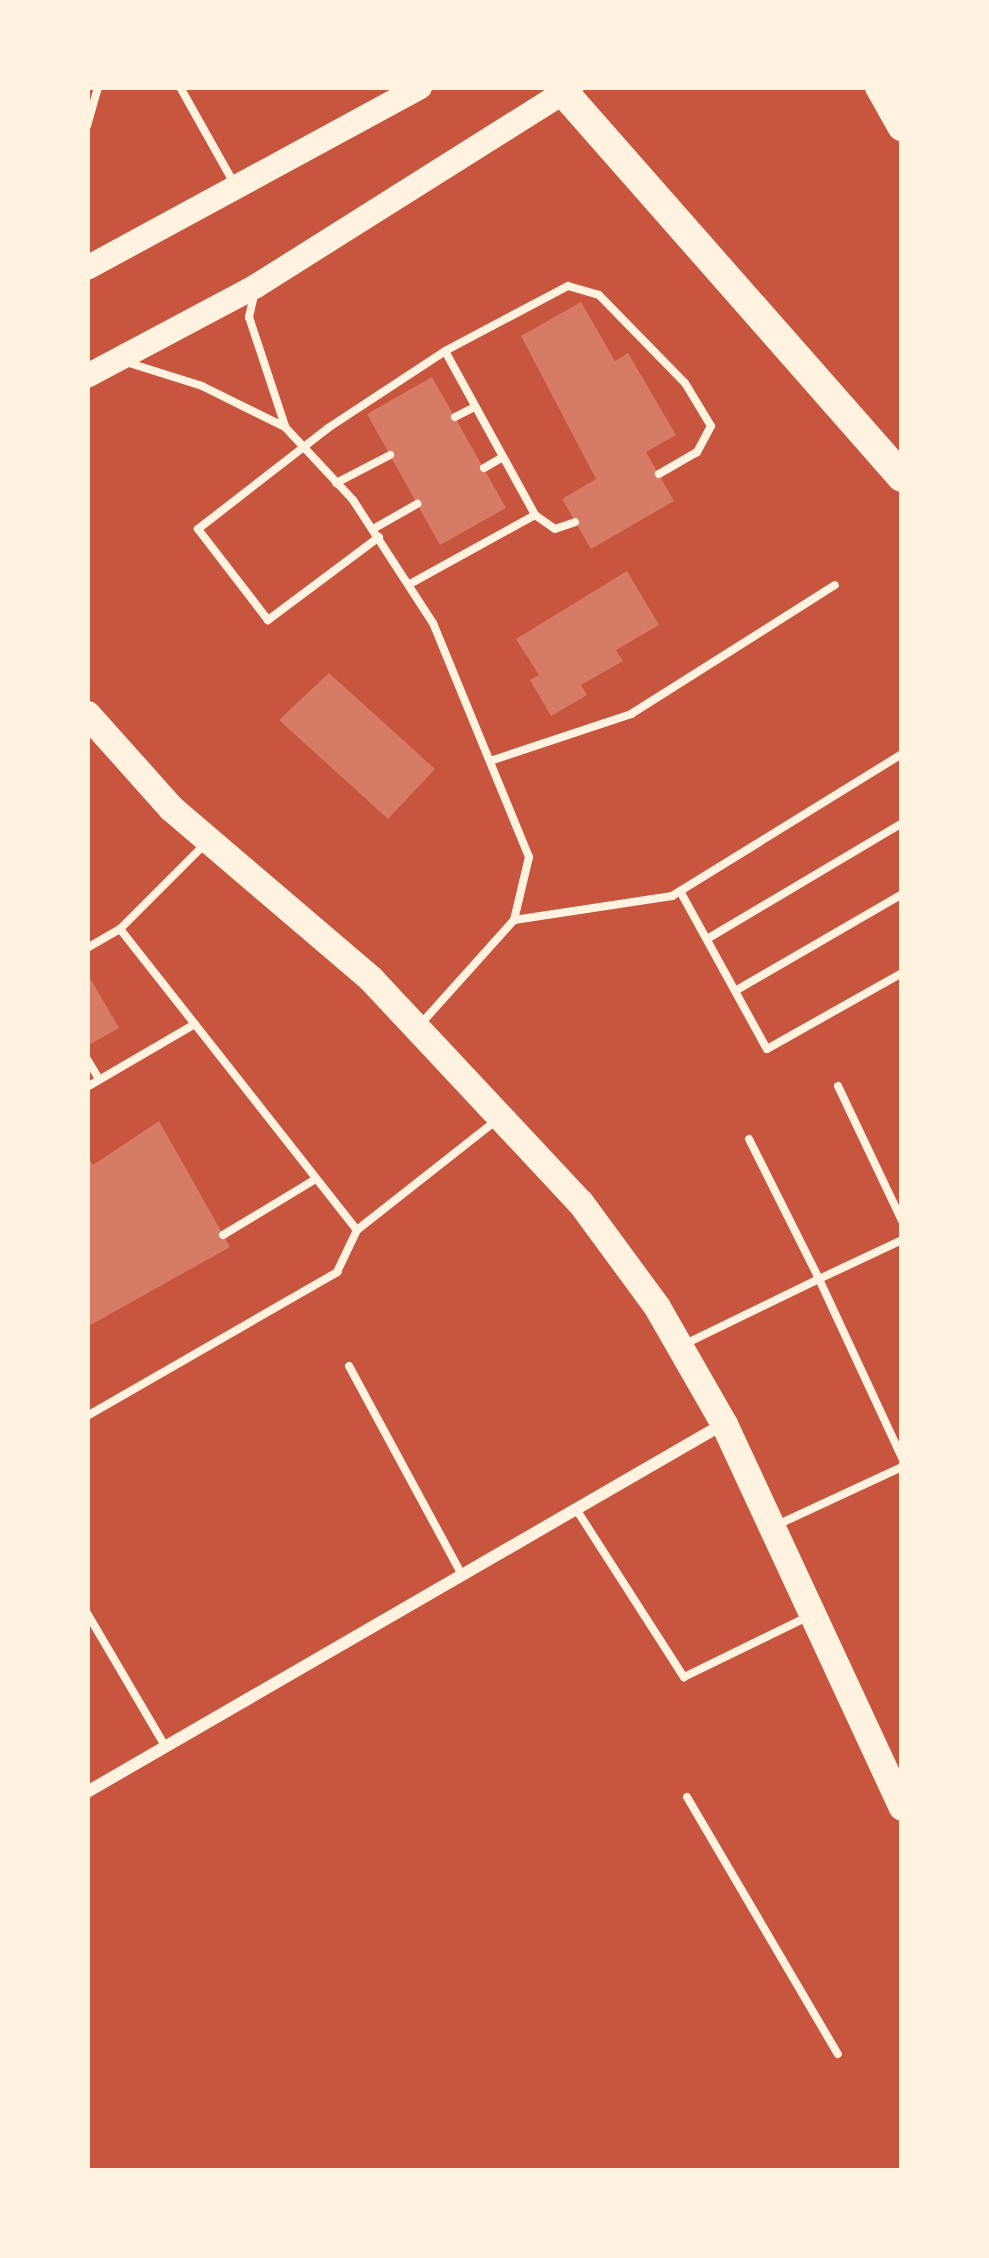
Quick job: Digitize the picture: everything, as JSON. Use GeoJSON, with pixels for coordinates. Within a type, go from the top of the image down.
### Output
{"type":"FeatureCollection","features":[{"type":"Feature","properties":{"kind":"highway"},"geometry":{"type":"LineString","coordinates":[[880,87],[902,126]]}},
{"type":"Feature","properties":{"kind":"highway"},"geometry":{"type":"LineString","coordinates":[[565,89],[902,477]]}},
{"type":"Feature","properties":{"kind":"main road"},"geometry":{"type":"LineString","coordinates":[[87,268],[420,87]]}},
{"type":"Feature","properties":{"kind":"main road"},"geometry":{"type":"LineString","coordinates":[[87,376],[256,286],[565,89]]}},
{"type":"Feature","properties":{"kind":"main road"},"geometry":{"type":"LineString","coordinates":[[87,714],[209,840],[417,1028],[580,1202],[680,1347],[724,1424],[809,1616],[902,1807]]}},
{"type":"Feature","properties":{"kind":"street"},"geometry":{"type":"LineString","coordinates":[[87,1792],[724,1424]]}},
{"type":"Feature","properties":{"kind":"lane"},"geometry":{"type":"LineString","coordinates":[[87,126],[98,87]]}},
{"type":"Feature","properties":{"kind":"lane"},"geometry":{"type":"LineString","coordinates":[[179,87],[237,189]]}},
{"type":"Feature","properties":{"kind":"lane"},"geometry":{"type":"LineString","coordinates":[[256,286],[249,317],[285,427]]}},
{"type":"Feature","properties":{"kind":"lane"},"geometry":{"type":"LineString","coordinates":[[417,504],[268,620],[198,529],[304,448],[445,351],[568,286],[599,295],[685,383],[711,426],[697,452],[658,474]]}},
{"type":"Feature","properties":{"kind":"lane"},"geometry":{"type":"LineString","coordinates":[[445,351],[535,515],[555,529],[575,522]]}},
{"type":"Feature","properties":{"kind":"lane"},"geometry":{"type":"LineString","coordinates":[[119,359],[202,386],[285,427],[376,533],[410,584],[490,761],[529,857],[514,920],[417,1028]]}},
{"type":"Feature","properties":{"kind":"lane"},"geometry":{"type":"LineString","coordinates":[[455,418],[475,406]]}},
{"type":"Feature","properties":{"kind":"lane"},"geometry":{"type":"LineString","coordinates":[[336,483],[390,455]]}},
{"type":"Feature","properties":{"kind":"lane"},"geometry":{"type":"LineString","coordinates":[[484,468],[503,457]]}},
{"type":"Feature","properties":{"kind":"lane"},"geometry":{"type":"LineString","coordinates":[[410,584],[535,515]]}},
{"type":"Feature","properties":{"kind":"lane"},"geometry":{"type":"LineString","coordinates":[[490,761],[631,714],[835,585]]}},
{"type":"Feature","properties":{"kind":"lane"},"geometry":{"type":"LineString","coordinates":[[514,920],[650,903],[680,891],[902,754]]}},
{"type":"Feature","properties":{"kind":"lane"},"geometry":{"type":"LineString","coordinates":[[707,939],[902,823]]}},
{"type":"Feature","properties":{"kind":"lane"},"geometry":{"type":"LineString","coordinates":[[87,948],[120,929],[209,840]]}},
{"type":"Feature","properties":{"kind":"lane"},"geometry":{"type":"LineString","coordinates":[[680,891],[767,1049],[902,973]]}},
{"type":"Feature","properties":{"kind":"lane"},"geometry":{"type":"LineString","coordinates":[[735,991],[902,894]]}},
{"type":"Feature","properties":{"kind":"lane"},"geometry":{"type":"LineString","coordinates":[[120,929],[357,1230]]}},
{"type":"Feature","properties":{"kind":"lane"},"geometry":{"type":"LineString","coordinates":[[87,1087],[195,1024]]}},
{"type":"Feature","properties":{"kind":"lane"},"geometry":{"type":"LineString","coordinates":[[87,1059],[99,1079]]}},
{"type":"Feature","properties":{"kind":"lane"},"geometry":{"type":"LineString","coordinates":[[838,1086],[902,1221]]}},
{"type":"Feature","properties":{"kind":"lane"},"geometry":{"type":"LineString","coordinates":[[87,1416],[337,1272],[357,1230],[502,1115]]}},
{"type":"Feature","properties":{"kind":"lane"},"geometry":{"type":"LineString","coordinates":[[749,1138],[902,1462],[770,1528]]}},
{"type":"Feature","properties":{"kind":"lane"},"geometry":{"type":"LineString","coordinates":[[223,1234],[316,1179]]}},
{"type":"Feature","properties":{"kind":"lane"},"geometry":{"type":"LineString","coordinates":[[680,1347],[902,1240]]}},
{"type":"Feature","properties":{"kind":"lane"},"geometry":{"type":"LineString","coordinates":[[350,1366],[462,1575]]}},
{"type":"Feature","properties":{"kind":"lane"},"geometry":{"type":"LineString","coordinates":[[575,1509],[684,1677],[809,1616]]}},
{"type":"Feature","properties":{"kind":"lane"},"geometry":{"type":"LineString","coordinates":[[87,1613],[165,1746]]}},
{"type":"Feature","properties":{"kind":"lane"},"geometry":{"type":"LineString","coordinates":[[687,1797],[838,2054]]}},
{"type":"Feature","properties":{"kind":"building"},"geometry":{"type":"Polygon","coordinates":[[[581,302],[615,361],[628,353],[676,435],[646,452],[674,501],[591,549],[562,499],[596,479],[521,336],[581,302]]]}},
{"type":"Feature","properties":{"kind":"building"},"geometry":{"type":"Polygon","coordinates":[[[432,377],[506,508],[440,545],[367,414],[432,377]]]}},
{"type":"Feature","properties":{"kind":"building"},"geometry":{"type":"Polygon","coordinates":[[[627,571],[659,625],[616,650],[623,661],[581,685],[587,695],[551,716],[530,680],[539,675],[516,639],[627,571]]]}},
{"type":"Feature","properties":{"kind":"building"},"geometry":{"type":"Polygon","coordinates":[[[329,673],[435,769],[388,819],[279,720],[329,673]]]}},
{"type":"Feature","properties":{"kind":"building"},"geometry":{"type":"Polygon","coordinates":[[[87,973],[119,1028],[87,1046],[87,973]]]}},
{"type":"Feature","properties":{"kind":"building"},"geometry":{"type":"Polygon","coordinates":[[[159,1121],[230,1247],[87,1327],[87,1156],[93,1165],[159,1121]]]}}]}
